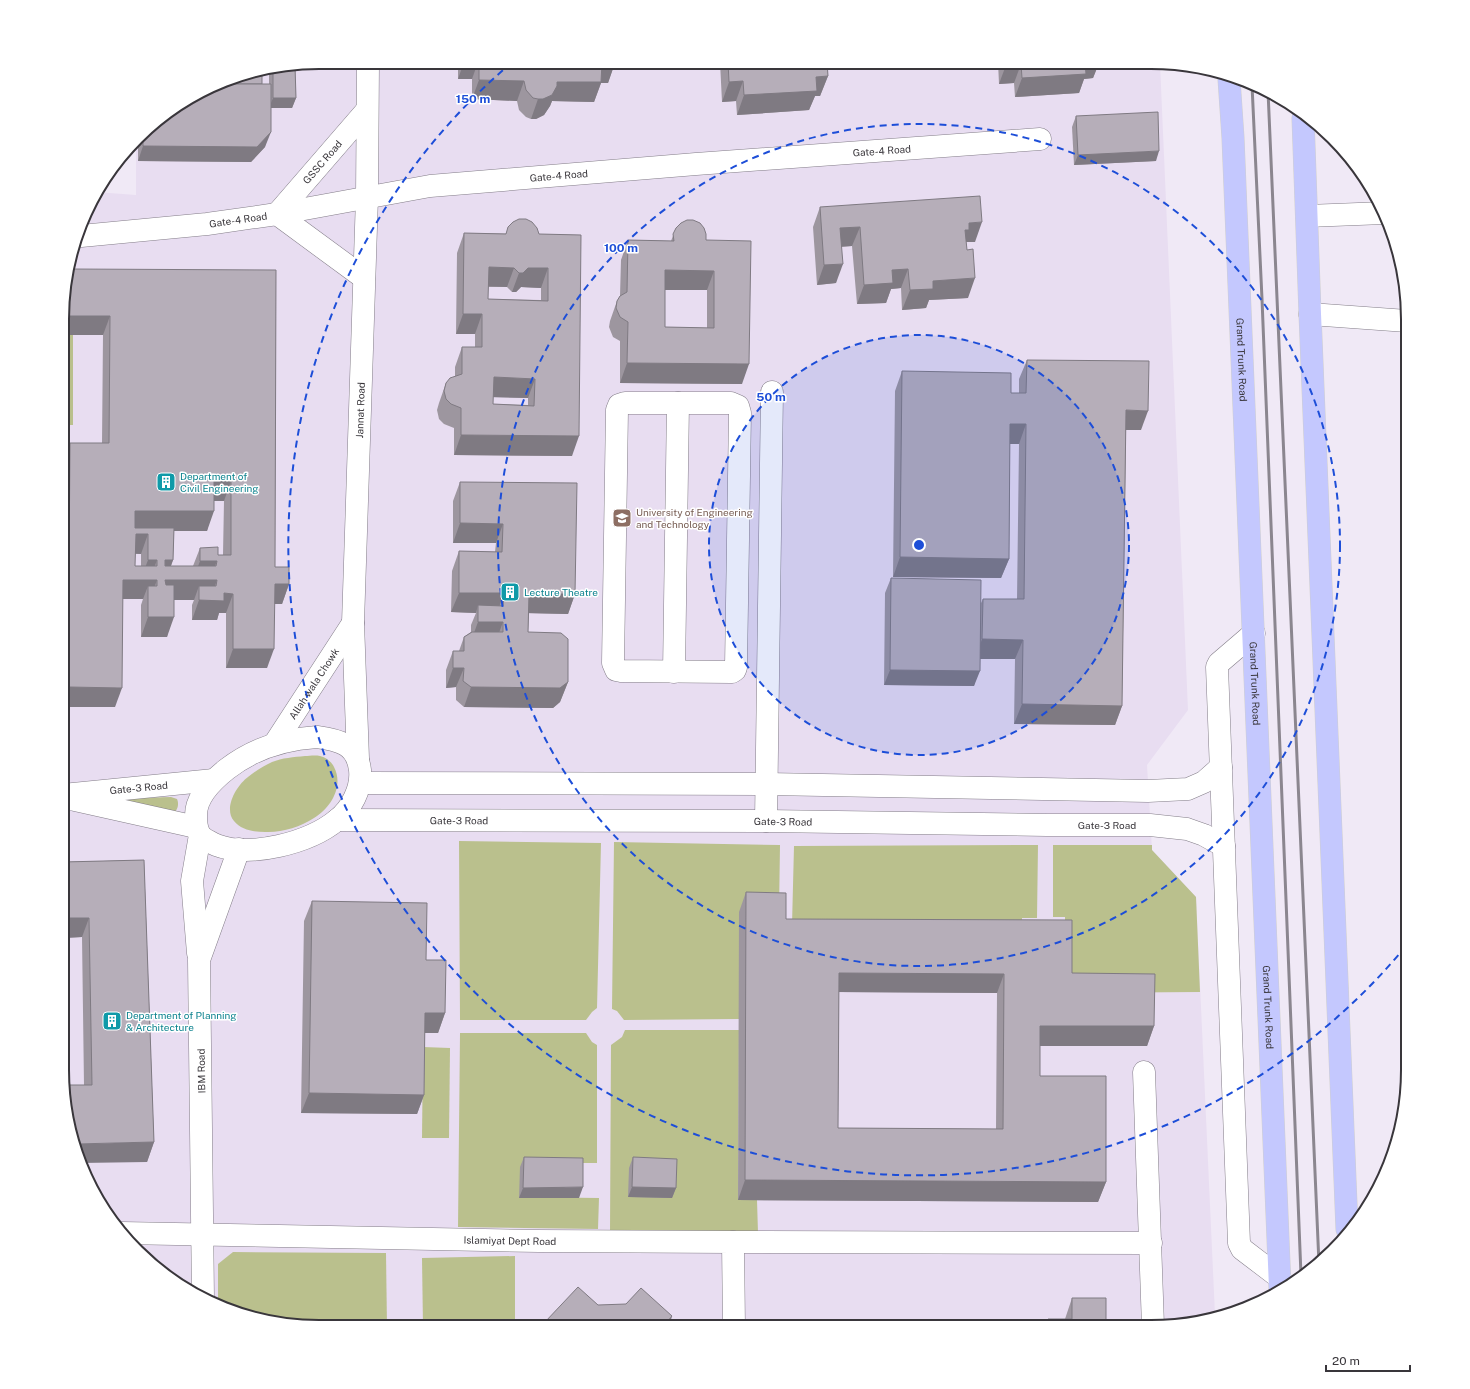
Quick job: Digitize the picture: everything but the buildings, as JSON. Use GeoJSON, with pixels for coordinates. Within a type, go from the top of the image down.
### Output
{"type":"FeatureCollection","features":[{"type":"Feature","properties":{"kind":"main road","name":"Grand Trunk Road"},"geometry":{"type":"LineString","coordinates":[[1229,82],[1233,138],[1254,633],[1280,1283]]}},
{"type":"Feature","properties":{"kind":"main road"},"geometry":{"type":"LineString","coordinates":[[1303,121],[1347,1225]]}},
{"type":"Feature","properties":{"kind":"street","name":"Jannat Road"},"geometry":{"type":"LineString","coordinates":[[358,759],[353,623],[364,278],[368,69]]}},
{"type":"Feature","properties":{"kind":"street","name":"GSSC Road"},"geometry":{"type":"LineString","coordinates":[[277,214],[367,110]]}},
{"type":"Feature","properties":{"kind":"street","name":"Gate-4 Road"},"geometry":{"type":"LineString","coordinates":[[83,236],[207,224],[277,214],[430,186],[696,164],[1040,139]]}},
{"type":"Feature","properties":{"kind":"street"},"geometry":{"type":"LineString","coordinates":[[1307,216],[1377,213]]}},
{"type":"Feature","properties":{"kind":"street"},"geometry":{"type":"LineString","coordinates":[[277,214],[364,278]]}},
{"type":"Feature","properties":{"kind":"street"},"geometry":{"type":"LineString","coordinates":[[1310,314],[1401,321]]}},
{"type":"Feature","properties":{"kind":"street"},"geometry":{"type":"LineString","coordinates":[[766,821],[772,392]]}},
{"type":"Feature","properties":{"kind":"street"},"geometry":{"type":"LineString","coordinates":[[625,403],[678,403],[731,403],[738,406],[740,413],[736,667],[732,672],[621,671],[616,670],[613,664],[616,410],[619,405],[625,403]]}},
{"type":"Feature","properties":{"kind":"street"},"geometry":{"type":"LineString","coordinates":[[674,672],[678,403]]}},
{"type":"Feature","properties":{"kind":"street","name":"Allah wala Chowk"},"geometry":{"type":"LineString","coordinates":[[275,743],[353,623]]}},
{"type":"Feature","properties":{"kind":"street"},"geometry":{"type":"LineString","coordinates":[[1254,633],[1219,663],[1217,667],[1239,1243],[1242,1248],[1280,1283]]}},
{"type":"Feature","properties":{"kind":"street"},"geometry":{"type":"LineString","coordinates":[[736,667],[768,667]]}},
{"type":"Feature","properties":{"kind":"street"},"geometry":{"type":"LineString","coordinates":[[69,798],[198,831],[210,842],[226,848],[270,848],[296,842],[324,829],[337,820],[353,801],[360,783],[360,771],[358,759],[349,747],[336,739],[317,737],[301,738],[275,743],[238,760],[214,780],[206,789],[200,798],[196,812],[198,831],[192,881],[199,960]]}},
{"type":"Feature","properties":{"kind":"street"},"geometry":{"type":"LineString","coordinates":[[360,783],[767,784],[1148,791],[1188,789],[1204,782],[1221,767]]}},
{"type":"Feature","properties":{"kind":"street","name":"Gate-3 Road"},"geometry":{"type":"LineString","coordinates":[[69,795],[214,780]]}},
{"type":"Feature","properties":{"kind":"street","name":"Gate-3 Road"},"geometry":{"type":"LineString","coordinates":[[337,820],[766,821],[1150,825],[1187,829],[1204,835],[1224,846]]}},
{"type":"Feature","properties":{"kind":"street","name":"IBM Road"},"geometry":{"type":"LineString","coordinates":[[203,1291],[199,960],[239,849]]}},
{"type":"Feature","properties":{"kind":"street"},"geometry":{"type":"LineString","coordinates":[[1144,1072],[1153,1320]]}},
{"type":"Feature","properties":{"kind":"street","name":"Islamiyat Dept Road"},"geometry":{"type":"LineString","coordinates":[[130,1233],[604,1242],[1151,1243]]}},
{"type":"Feature","properties":{"kind":"street"},"geometry":{"type":"LineString","coordinates":[[733,1242],[734,1320]]}},
{"type":"Feature","properties":{"kind":"shaded area","name":"University of Engineering and Technology"},"geometry":{"type":"Polygon","coordinates":[[[319,69],[1160,70],[1188,710],[1147,765],[1152,850],[1196,897],[1215,1311],[1183,1318],[1151,1320],[319,1320],[287,1318],[270,1315],[223,1301],[180,1278],[142,1247],[111,1209],[88,1166],[74,1119],[71,1102],[69,1070],[69,319],[71,287],[82,239],[88,223],[104,193],[136,195],[136,149],[154,131],[180,111],[223,88],[254,78],[287,71],[319,69]]]}},
{"type":"Feature","properties":{"kind":"green space"},"geometry":{"type":"Polygon","coordinates":[[[69,335],[73,335],[73,425],[69,425],[69,335]]]}},
{"type":"Feature","properties":{"kind":"green space"},"geometry":{"type":"Polygon","coordinates":[[[305,756],[316,756],[326,759],[333,765],[337,774],[337,789],[326,808],[320,814],[297,827],[271,832],[256,832],[248,830],[240,827],[234,821],[230,810],[231,803],[236,791],[244,781],[272,762],[305,756]]]}},
{"type":"Feature","properties":{"kind":"green space"},"geometry":{"type":"Polygon","coordinates":[[[171,797],[177,799],[178,801],[178,806],[175,812],[102,799],[171,797]]]}},
{"type":"Feature","properties":{"kind":"green space"},"geometry":{"type":"Polygon","coordinates":[[[459,841],[601,843],[597,1008],[586,1020],[460,1020],[459,841]]]}},
{"type":"Feature","properties":{"kind":"green space"},"geometry":{"type":"Polygon","coordinates":[[[614,842],[780,845],[779,912],[739,1019],[624,1020],[617,1011],[612,1009],[614,842]]]}},
{"type":"Feature","properties":{"kind":"green space"},"geometry":{"type":"Polygon","coordinates":[[[1038,845],[1037,918],[1022,918],[1022,940],[792,925],[794,846],[1038,845]]]}},
{"type":"Feature","properties":{"kind":"green space"},"geometry":{"type":"Polygon","coordinates":[[[1053,845],[1152,845],[1152,850],[1196,897],[1200,992],[1065,993],[1065,917],[1053,917],[1053,845]]]}},
{"type":"Feature","properties":{"kind":"green space"},"geometry":{"type":"Polygon","coordinates":[[[625,1030],[739,1030],[738,1200],[757,1200],[758,1233],[610,1232],[611,1045],[622,1037],[625,1030]]]}},
{"type":"Feature","properties":{"kind":"green space"},"geometry":{"type":"Polygon","coordinates":[[[460,1033],[586,1033],[592,1042],[597,1045],[597,1163],[580,1163],[519,1197],[599,1198],[598,1229],[458,1227],[460,1033]]]}},
{"type":"Feature","properties":{"kind":"green space"},"geometry":{"type":"Polygon","coordinates":[[[423,1047],[450,1048],[449,1138],[422,1138],[423,1047]]]}},
{"type":"Feature","properties":{"kind":"green space"},"geometry":{"type":"Polygon","coordinates":[[[233,1252],[386,1253],[387,1320],[319,1320],[287,1318],[239,1307],[218,1298],[218,1264],[233,1252]]]}},
{"type":"Feature","properties":{"kind":"green space"},"geometry":{"type":"Polygon","coordinates":[[[515,1256],[515,1320],[423,1320],[422,1258],[515,1256]]]}},
{"type":"Feature","properties":{"kind":"railway"},"geometry":{"type":"LineString","coordinates":[[1252,91],[1301,1270]]}},
{"type":"Feature","properties":{"kind":"railway"},"geometry":{"type":"LineString","coordinates":[[1268,99],[1319,1256]]}},
{"type":"Feature","properties":{"kind":"place","name":"Department of Civil Engineering"},"geometry":{"type":"Point","coordinates":[166,482]}},
{"type":"Feature","properties":{"kind":"place","name":"University of Engineering and Technology"},"geometry":{"type":"Point","coordinates":[622,518]}},
{"type":"Feature","properties":{"kind":"place","name":"Lecture Theatre"},"geometry":{"type":"Point","coordinates":[510,592]}},
{"type":"Feature","properties":{"kind":"place","name":"Department of Planning & Architecture"},"geometry":{"type":"Point","coordinates":[112,1021]}}]}
